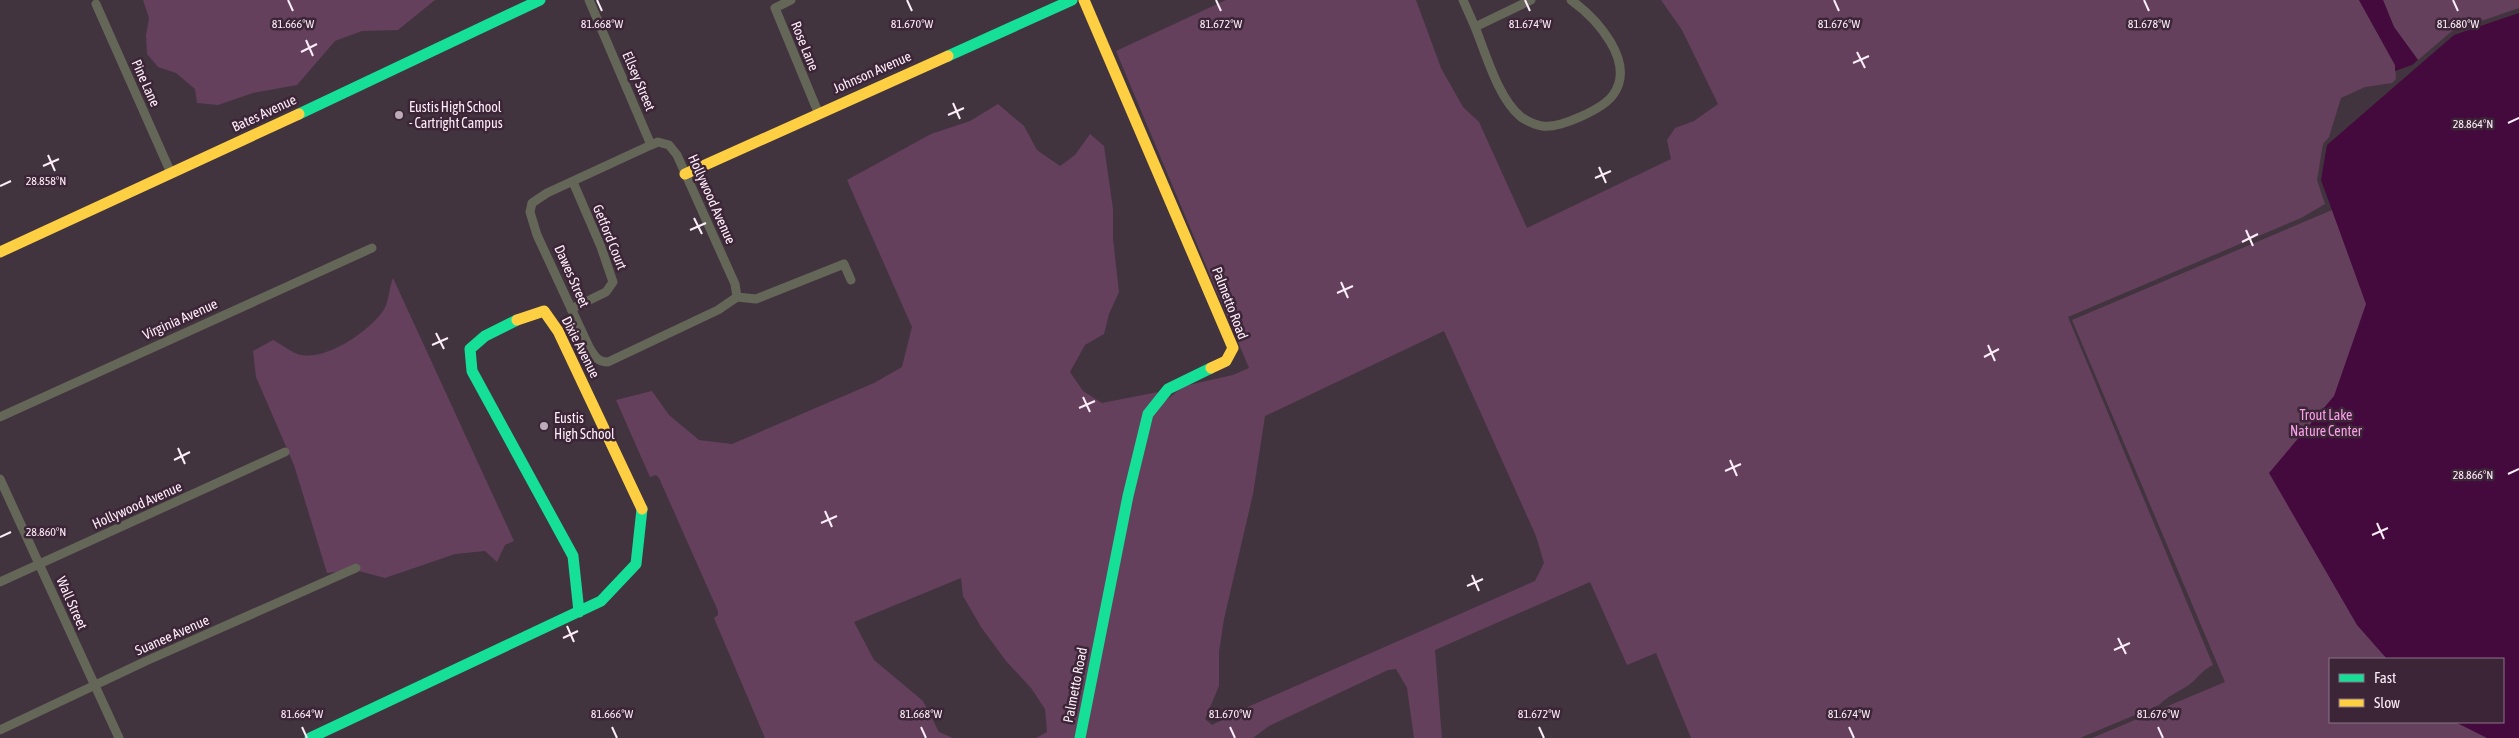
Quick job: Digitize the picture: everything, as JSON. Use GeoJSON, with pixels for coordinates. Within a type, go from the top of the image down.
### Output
{"type":"FeatureCollection","features":[{"type":"Feature","properties":{"kind":"street","name":"Bates Avenue"},"geometry":{"type":"LineString","coordinates":[[0,252],[540,0]]}},
{"type":"Feature","properties":{"kind":"street","name":"Ellsey Street"},"geometry":{"type":"LineString","coordinates":[[588,0],[651,145]]}},
{"type":"Feature","properties":{"kind":"street","name":"Rose Lane"},"geometry":{"type":"LineString","coordinates":[[791,0],[775,8],[818,112]]}},
{"type":"Feature","properties":{"kind":"street","name":"Johnson Avenue"},"geometry":{"type":"LineString","coordinates":[[685,174],[818,112],[1072,0]]}},
{"type":"Feature","properties":{"kind":"street","name":"Palmetto Road"},"geometry":{"type":"LineString","coordinates":[[1080,738],[1128,496],[1148,414],[1157,400],[1168,389],[1226,361],[1232,355],[1233,348],[1166,187],[1084,0]]}},
{"type":"Feature","properties":{"kind":"street"},"geometry":{"type":"LineString","coordinates":[[1463,0],[1489,64],[1514,110],[1532,123],[1552,126],[1593,110],[1607,101],[1615,91],[1620,77],[1620,66],[1614,47],[1591,17],[1571,0]]}},
{"type":"Feature","properties":{"kind":"street"},"geometry":{"type":"LineString","coordinates":[[1475,27],[1531,0]]}},
{"type":"Feature","properties":{"kind":"street","name":"Pine Lane"},"geometry":{"type":"LineString","coordinates":[[96,4],[172,173]]}},
{"type":"Feature","properties":{"kind":"street","name":"Hollywood Avenue"},"geometry":{"type":"LineString","coordinates":[[651,145],[658,142],[669,144],[677,155],[735,284],[736,298]]}},
{"type":"Feature","properties":{"kind":"street"},"geometry":{"type":"LineString","coordinates":[[573,182],[651,145]]}},
{"type":"Feature","properties":{"kind":"street","name":"Dawes Street"},"geometry":{"type":"LineString","coordinates":[[573,182],[547,193],[532,203],[530,212],[537,235],[596,358],[608,362],[718,310],[736,298]]}},
{"type":"Feature","properties":{"kind":"street","name":"Getford Court"},"geometry":{"type":"LineString","coordinates":[[571,309],[606,292],[613,282],[601,247],[573,182]]}},
{"type":"Feature","properties":{"kind":"street","name":"Virginia Avenue"},"geometry":{"type":"LineString","coordinates":[[0,417],[372,248]]}},
{"type":"Feature","properties":{"kind":"street"},"geometry":{"type":"LineString","coordinates":[[736,298],[756,299],[844,264],[851,280]]}},
{"type":"Feature","properties":{"kind":"street","name":"Dixie Avenue"},"geometry":{"type":"LineString","coordinates":[[310,738],[579,612],[601,601],[636,564],[642,508],[558,330],[544,311],[519,319],[477,340],[470,349],[472,371],[573,556],[579,612]]}},
{"type":"Feature","properties":{"kind":"street","name":"Hollywood Avenue"},"geometry":{"type":"LineString","coordinates":[[0,582],[285,452]]}},
{"type":"Feature","properties":{"kind":"street","name":"Wall Street"},"geometry":{"type":"LineString","coordinates":[[0,479],[119,738]]}},
{"type":"Feature","properties":{"kind":"street","name":"Suanee Avenue"},"geometry":{"type":"LineString","coordinates":[[0,730],[356,568]]}},
{"type":"Feature","properties":{"kind":"green space"},"geometry":{"type":"Polygon","coordinates":[[[143,0],[435,0],[398,30],[362,31],[335,41],[297,85],[253,93],[218,105],[197,103],[195,89],[176,73],[158,67],[147,54],[146,35],[149,18],[143,0]]]}},
{"type":"Feature","properties":{"kind":"green space"},"geometry":{"type":"Polygon","coordinates":[[[1226,0],[1416,0],[1441,68],[1463,107],[1479,122],[1527,228],[1671,159],[1667,140],[1675,128],[1694,121],[1718,104],[1682,30],[1661,0],[2359,0],[2395,65],[2396,79],[2392,83],[2365,87],[2341,98],[2329,137],[2323,144],[2317,180],[2325,204],[2301,218],[2068,317],[2213,665],[2189,685],[2159,705],[2080,738],[1691,738],[1656,653],[1627,665],[1590,582],[1435,650],[1442,738],[1414,738],[1407,688],[1396,669],[1388,670],[1269,726],[1253,738],[1085,738],[1133,497],[1153,417],[1161,404],[1184,386],[1233,375],[1249,368],[1116,51],[1226,0]],[[1444,331],[1265,416],[1253,494],[1224,619],[1219,652],[1219,686],[1205,719],[1212,725],[1250,706],[1535,581],[1544,563],[1536,536],[1444,331]]]}},
{"type":"Feature","properties":{"kind":"green space"},"geometry":{"type":"Polygon","coordinates":[[[2383,0],[2519,0],[2519,8],[2452,31],[2418,60],[2394,27],[2383,0]]]}},
{"type":"Feature","properties":{"kind":"green space"},"geometry":{"type":"Polygon","coordinates":[[[998,104],[1024,126],[1037,150],[1060,166],[1075,155],[1090,134],[1104,146],[1113,209],[1113,239],[1119,292],[1109,314],[1104,334],[1085,345],[1070,372],[1083,391],[1102,403],[1158,392],[1075,738],[1036,738],[1047,732],[1045,709],[1031,688],[1006,661],[981,627],[963,596],[961,578],[854,622],[874,660],[923,701],[939,732],[953,738],[765,738],[714,618],[718,615],[718,611],[659,478],[656,475],[650,477],[616,400],[652,391],[669,415],[699,440],[732,444],[874,383],[902,367],[912,327],[847,180],[931,134],[970,121],[998,104]]]}},
{"type":"Feature","properties":{"kind":"green space","name":"Trout Lake Nature Center"},"geometry":{"type":"Polygon","coordinates":[[[2519,131],[2519,738],[2092,738],[2225,682],[2072,320],[2519,131]]]}},
{"type":"Feature","properties":{"kind":"green space"},"geometry":{"type":"Polygon","coordinates":[[[393,278],[514,541],[505,545],[497,562],[485,551],[455,554],[385,578],[355,570],[327,573],[294,465],[256,377],[253,351],[273,340],[301,355],[323,353],[346,343],[368,327],[383,311],[387,304],[393,278]]]}},
{"type":"Feature","properties":{"kind":"shaded area"},"geometry":{"type":"Polygon","coordinates":[[[2359,0],[2383,0],[2394,27],[2418,60],[2412,65],[2395,71],[2395,65],[2359,0]]]}},
{"type":"Feature","properties":{"kind":"shaded area"},"geometry":{"type":"Polygon","coordinates":[[[2519,13],[2519,738],[2487,738],[2457,723],[2504,723],[2504,658],[2386,658],[2357,625],[2269,473],[2334,396],[2366,304],[2321,180],[2327,145],[2454,35],[2519,13]]]}},
{"type":"Feature","properties":{"kind":"traffic: fast"},"geometry":{"type":"LineString","coordinates":[[299,114],[540,0]]}},
{"type":"Feature","properties":{"kind":"traffic: fast"},"geometry":{"type":"LineString","coordinates":[[948,56],[1072,0]]}},
{"type":"Feature","properties":{"kind":"traffic: fast"},"geometry":{"type":"LineString","coordinates":[[517,320],[485,336],[470,349],[472,371],[573,556],[579,612]]}},
{"type":"Feature","properties":{"kind":"traffic: fast"},"geometry":{"type":"LineString","coordinates":[[1080,738],[1128,496],[1148,414],[1168,389],[1211,368]]}},
{"type":"Feature","properties":{"kind":"traffic: fast"},"geometry":{"type":"LineString","coordinates":[[310,738],[601,601],[636,564],[642,509]]}},
{"type":"Feature","properties":{"kind":"traffic: slow"},"geometry":{"type":"LineString","coordinates":[[1084,0],[1233,348],[1226,361],[1211,368]]}},
{"type":"Feature","properties":{"kind":"traffic: slow"},"geometry":{"type":"LineString","coordinates":[[685,174],[948,56]]}},
{"type":"Feature","properties":{"kind":"traffic: slow"},"geometry":{"type":"LineString","coordinates":[[0,252],[299,114]]}},
{"type":"Feature","properties":{"kind":"traffic: slow"},"geometry":{"type":"LineString","coordinates":[[517,320],[544,311],[558,331],[642,509]]}},
{"type":"Feature","properties":{"kind":"place","name":"Eustis High School - Cartright Campus"},"geometry":{"type":"Point","coordinates":[399,115]}},
{"type":"Feature","properties":{"kind":"place","name":"Eustis High School"},"geometry":{"type":"Point","coordinates":[544,426]}}]}
